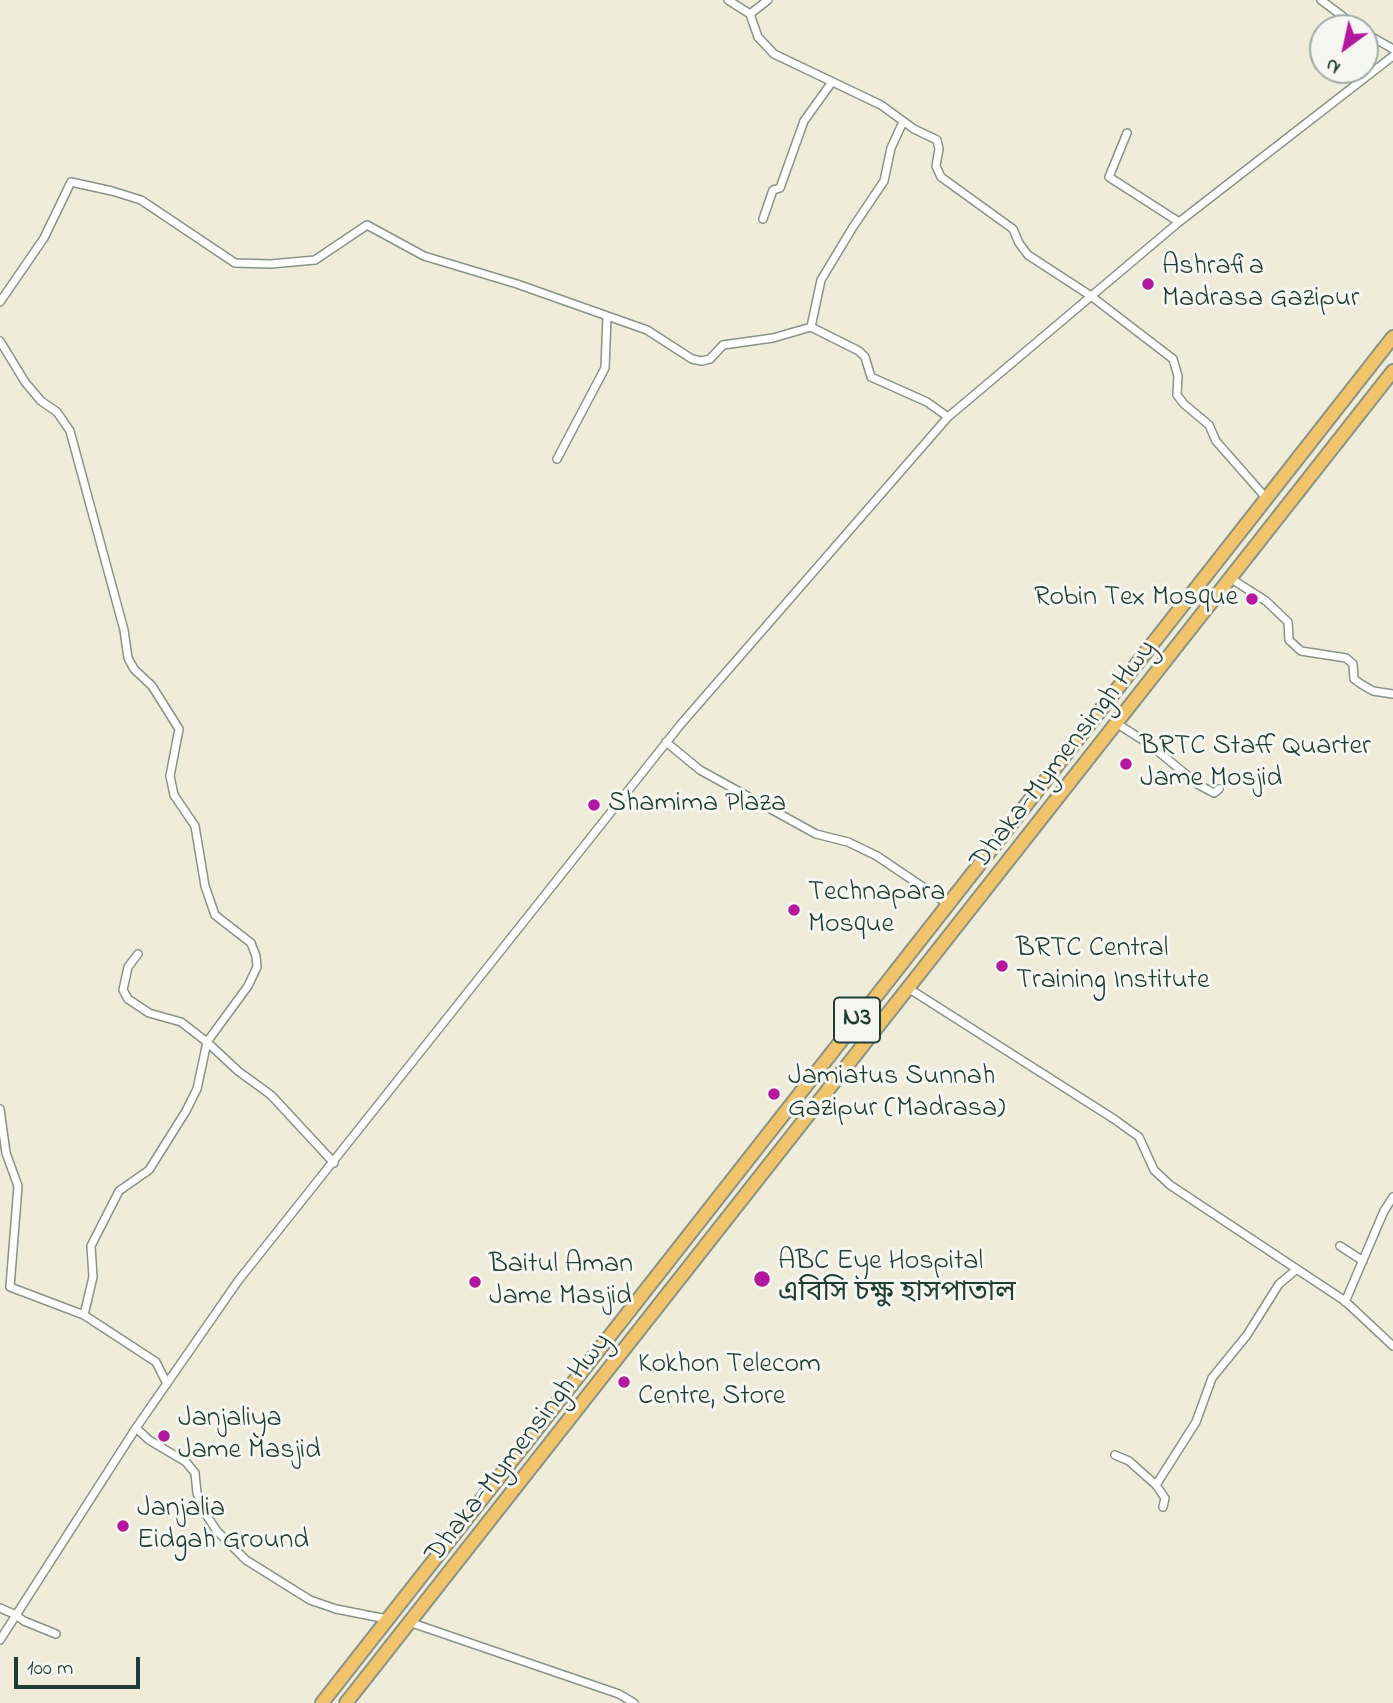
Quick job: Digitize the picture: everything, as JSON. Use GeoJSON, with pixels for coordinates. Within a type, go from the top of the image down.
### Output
{"type":"FeatureCollection","features":[{"type":"Feature","properties":{"kind":"highway","name":"Dhaka-Mymensingh Hwy"},"geometry":{"type":"LineString","coordinates":[[322,1703],[1393,337]]}},
{"type":"Feature","properties":{"kind":"highway","name":"Dhaka-Mymensingh Hwy"},"geometry":{"type":"LineString","coordinates":[[346,1703],[1393,371]]}},
{"type":"Feature","properties":{"kind":"street"},"geometry":{"type":"LineString","coordinates":[[728,0],[750,14],[758,37],[774,54],[881,105],[903,122],[937,140],[939,149],[936,166],[941,177],[1013,229],[1028,255],[1091,296],[1173,359],[1178,376],[1177,395],[1209,425],[1216,441],[1266,499]]}},
{"type":"Feature","properties":{"kind":"street"},"geometry":{"type":"LineString","coordinates":[[750,14],[768,0]]}},
{"type":"Feature","properties":{"kind":"street"},"geometry":{"type":"LineString","coordinates":[[1321,0],[1340,14]]}},
{"type":"Feature","properties":{"kind":"street"},"geometry":{"type":"LineString","coordinates":[[0,1640],[136,1428],[238,1281],[666,742],[948,416],[1179,222],[1393,56]]}},
{"type":"Feature","properties":{"kind":"street"},"geometry":{"type":"LineString","coordinates":[[763,219],[773,190],[780,188],[804,121],[832,82]]}},
{"type":"Feature","properties":{"kind":"street"},"geometry":{"type":"LineString","coordinates":[[811,327],[821,280],[884,181],[891,148],[903,122]]}},
{"type":"Feature","properties":{"kind":"street"},"geometry":{"type":"LineString","coordinates":[[1128,133],[1109,177],[1179,222]]}},
{"type":"Feature","properties":{"kind":"street"},"geometry":{"type":"LineString","coordinates":[[0,302],[44,238],[71,182],[141,200],[235,263],[271,264],[315,260],[367,225],[424,257],[517,284],[647,330],[692,359],[702,361],[710,359],[723,345],[773,338],[811,327],[859,351],[865,357],[871,377],[928,402],[948,416]]}},
{"type":"Feature","properties":{"kind":"street"},"geometry":{"type":"LineString","coordinates":[[557,459],[605,368],[607,317]]}},
{"type":"Feature","properties":{"kind":"street"},"geometry":{"type":"LineString","coordinates":[[0,341],[25,382],[41,401],[57,412],[70,431],[124,630],[128,658],[134,669],[152,686],[179,729],[170,776],[174,795],[195,826],[205,886],[215,915],[251,943],[257,967],[248,986],[207,1042],[197,1089],[186,1111],[149,1170],[119,1191],[91,1246],[93,1277],[84,1315]]}},
{"type":"Feature","properties":{"kind":"street"},"geometry":{"type":"LineString","coordinates":[[1230,578],[1266,601],[1288,622],[1289,640],[1301,651],[1346,658],[1353,664],[1354,679],[1360,684],[1373,691],[1393,694]]}},
{"type":"Feature","properties":{"kind":"street"},"geometry":{"type":"LineString","coordinates":[[1116,723],[1149,744],[1199,785],[1214,793],[1219,789]]}},
{"type":"Feature","properties":{"kind":"street"},"geometry":{"type":"LineString","coordinates":[[666,742],[699,770],[816,834],[848,842],[877,856],[948,904]]}},
{"type":"Feature","properties":{"kind":"street"},"geometry":{"type":"LineString","coordinates":[[138,954],[128,967],[123,990],[128,999],[149,1013],[181,1022],[207,1042],[271,1095],[334,1163]]}},
{"type":"Feature","properties":{"kind":"street"},"geometry":{"type":"LineString","coordinates":[[908,988],[1139,1137],[1154,1170],[1170,1185],[1345,1302],[1393,1346]]}},
{"type":"Feature","properties":{"kind":"street"},"geometry":{"type":"LineString","coordinates":[[0,1109],[6,1153],[18,1186],[10,1287],[84,1315],[156,1362],[167,1384]]}},
{"type":"Feature","properties":{"kind":"street"},"geometry":{"type":"LineString","coordinates":[[1345,1302],[1393,1197]]}},
{"type":"Feature","properties":{"kind":"street"},"geometry":{"type":"LineString","coordinates":[[1340,1246],[1363,1261]]}},
{"type":"Feature","properties":{"kind":"street"},"geometry":{"type":"LineString","coordinates":[[1156,1485],[1196,1422],[1212,1378],[1247,1335],[1279,1284],[1297,1269]]}},
{"type":"Feature","properties":{"kind":"street"},"geometry":{"type":"LineString","coordinates":[[136,1428],[149,1440],[186,1462],[195,1473],[197,1493],[205,1513],[217,1531],[246,1560],[310,1600],[336,1609],[387,1619]]}},
{"type":"Feature","properties":{"kind":"street"},"geometry":{"type":"LineString","coordinates":[[1115,1455],[1129,1461],[1156,1485],[1165,1498],[1163,1507]]}},
{"type":"Feature","properties":{"kind":"street"},"geometry":{"type":"LineString","coordinates":[[0,1608],[56,1634]]}},
{"type":"Feature","properties":{"kind":"street"},"geometry":{"type":"LineString","coordinates":[[409,1622],[619,1694],[634,1703]]}},
{"type":"Feature","properties":{"kind":"place","name":"Ashrafia Madrasa Gazipur"},"geometry":{"type":"Point","coordinates":[1148,284]}},
{"type":"Feature","properties":{"kind":"place","name":"Robin Tex Mosque"},"geometry":{"type":"Point","coordinates":[1252,599]}},
{"type":"Feature","properties":{"kind":"place","name":"BRTC Staff Quarter Jame Mosjid"},"geometry":{"type":"Point","coordinates":[1126,764]}},
{"type":"Feature","properties":{"kind":"place","name":"Shamima Plaza"},"geometry":{"type":"Point","coordinates":[594,805]}},
{"type":"Feature","properties":{"kind":"place","name":"Technapara Mosque"},"geometry":{"type":"Point","coordinates":[794,910]}},
{"type":"Feature","properties":{"kind":"place","name":"BRTC Central Training Institute"},"geometry":{"type":"Point","coordinates":[1002,966]}},
{"type":"Feature","properties":{"kind":"place","name":"Jamiatus Sunnah Gazipur (Madrasa)"},"geometry":{"type":"Point","coordinates":[774,1094]}},
{"type":"Feature","properties":{"kind":"place","name":"ABC Eye Hospital এবিসি চক্ষু হাসপাতাল"},"geometry":{"type":"Point","coordinates":[762,1279]}},
{"type":"Feature","properties":{"kind":"place","name":"Baitul Aman Jame Masjid"},"geometry":{"type":"Point","coordinates":[475,1282]}},
{"type":"Feature","properties":{"kind":"place","name":"Kokhon Telecom Centre, Store"},"geometry":{"type":"Point","coordinates":[624,1382]}},
{"type":"Feature","properties":{"kind":"place","name":"Janjaliya Jame Masjid"},"geometry":{"type":"Point","coordinates":[164,1436]}},
{"type":"Feature","properties":{"kind":"place","name":"Janjalia Eidgah Ground"},"geometry":{"type":"Point","coordinates":[123,1526]}}]}
